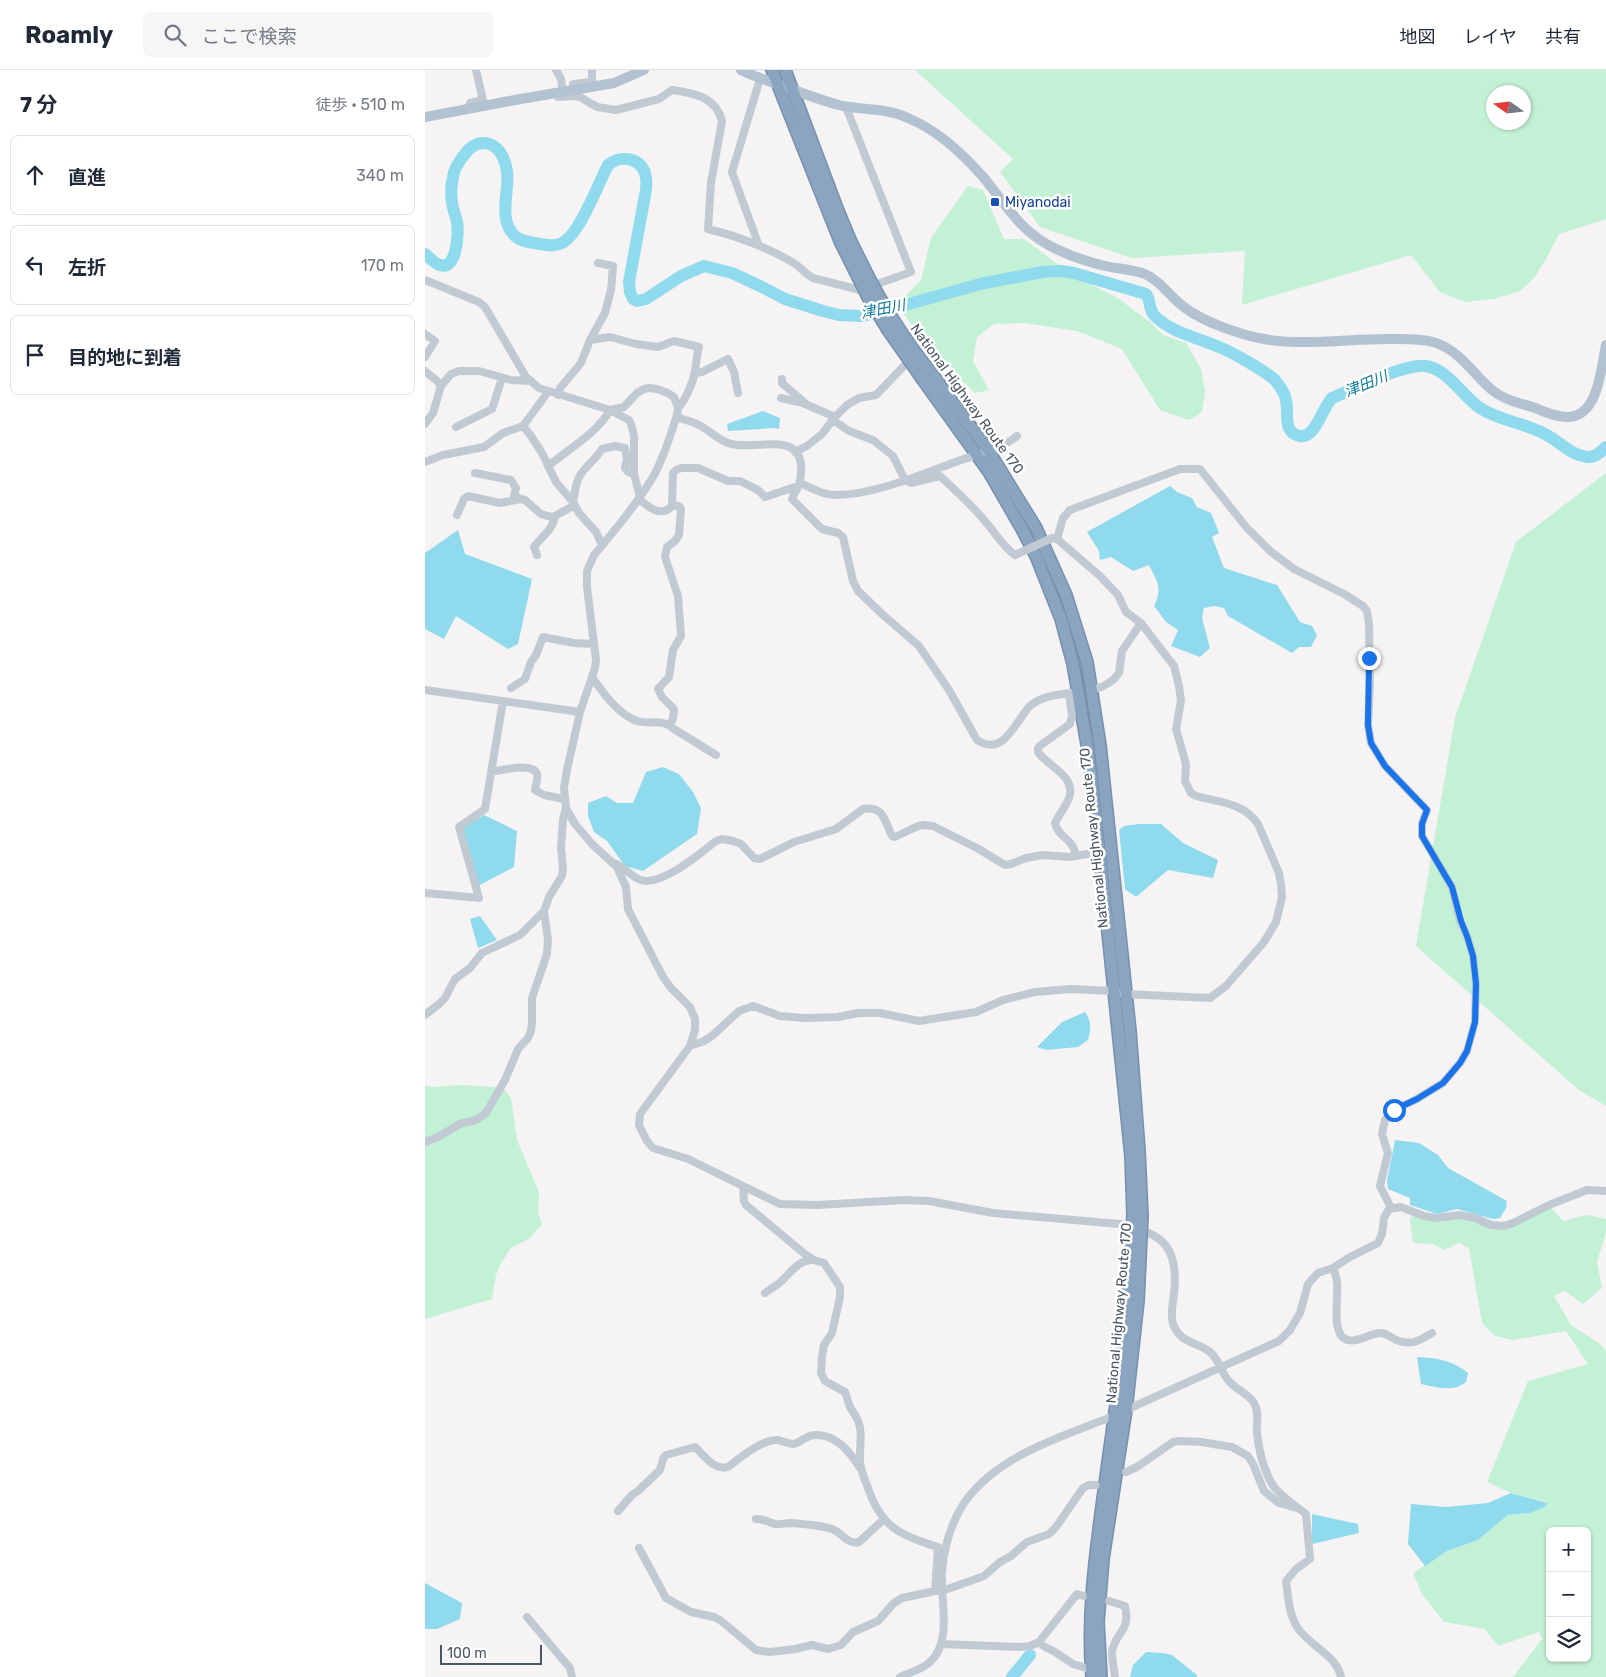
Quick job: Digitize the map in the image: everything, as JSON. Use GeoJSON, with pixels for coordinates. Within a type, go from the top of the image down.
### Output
{"type":"FeatureCollection","features":[{"type":"Feature","properties":{"kind":"highway","name":"National Highway Route 170"},"geometry":{"type":"LineString","coordinates":[[772,70],[833,225],[989,472],[1036,556],[1061,619],[1074,693],[1088,750],[1099,852],[1120,992],[1130,1031],[1139,1142],[1137,1216],[1126,1410],[1103,1559],[1098,1622],[1101,1677]]}},
{"type":"Feature","properties":{"kind":"highway","name":"National Highway Route 170"},"geometry":{"type":"LineString","coordinates":[[785,70],[858,267]]}},
{"type":"Feature","properties":{"kind":"highway","name":"National Highway Route 170"},"geometry":{"type":"LineString","coordinates":[[928,377],[988,450],[1036,528],[1069,603],[1087,662],[1101,754],[1120,992]]}},
{"type":"Feature","properties":{"kind":"highway","name":"National Highway Route 170"},"geometry":{"type":"LineString","coordinates":[[1089,1672],[1094,1566],[1114,1417],[1133,1298]]}},
{"type":"Feature","properties":{"kind":"main road"},"geometry":{"type":"LineString","coordinates":[[741,70],[778,86],[793,89],[825,101],[888,111],[915,121],[945,141],[969,162],[1013,216],[1028,232],[1039,240],[1091,262],[1143,274],[1157,282],[1184,308],[1205,320],[1233,330],[1263,339],[1284,341],[1381,339],[1429,341],[1442,345],[1457,354],[1484,383],[1498,394],[1518,403],[1566,417],[1583,412],[1592,402],[1606,345]]}},
{"type":"Feature","properties":{"kind":"main road"},"geometry":{"type":"LineString","coordinates":[[425,117],[614,84],[642,71]]}},
{"type":"Feature","properties":{"kind":"street"},"geometry":{"type":"LineString","coordinates":[[469,108],[470,103],[483,100],[476,70]]}},
{"type":"Feature","properties":{"kind":"street"},"geometry":{"type":"LineString","coordinates":[[556,70],[568,92],[573,84],[592,82],[593,70]]}},
{"type":"Feature","properties":{"kind":"street"},"geometry":{"type":"LineString","coordinates":[[759,246],[731,172],[760,79]]}},
{"type":"Feature","properties":{"kind":"street"},"geometry":{"type":"LineString","coordinates":[[549,95],[555,97],[580,97],[597,107],[616,110],[659,99],[672,90],[684,92],[711,102],[720,112],[723,121],[711,183],[708,229],[732,234],[794,262],[807,275],[813,278],[860,290],[911,272],[847,106]]}},
{"type":"Feature","properties":{"kind":"street"},"geometry":{"type":"LineString","coordinates":[[558,395],[561,388],[581,363],[589,340],[605,313],[611,290],[613,266],[598,263]]}},
{"type":"Feature","properties":{"kind":"street"},"geometry":{"type":"LineString","coordinates":[[425,280],[479,302],[485,307],[523,372],[539,388],[610,410],[629,420],[634,436],[634,474],[640,498],[648,508],[653,510],[665,511],[672,506],[679,506],[681,509],[679,535],[667,547],[665,557],[678,596],[681,636],[673,650],[669,677],[658,689],[662,697],[674,709],[673,719],[670,724]]}},
{"type":"Feature","properties":{"kind":"street"},"geometry":{"type":"LineString","coordinates":[[425,334],[435,342],[425,357]]}},
{"type":"Feature","properties":{"kind":"street"},"geometry":{"type":"LineString","coordinates":[[589,340],[610,337],[657,347],[674,341],[699,347],[695,373],[679,408],[662,459],[640,498],[593,555],[587,571],[587,586],[596,660],[580,712],[567,770],[564,799],[566,808],[575,824],[593,845],[617,867],[627,887],[628,909],[663,977],[693,1012],[695,1019],[695,1030],[690,1046],[640,1114],[639,1125],[647,1141],[653,1148],[688,1158],[780,1204],[817,1205],[929,1201],[993,1212],[1120,1224],[1150,1232],[1166,1246],[1175,1266],[1172,1323],[1185,1340],[1211,1352],[1230,1383],[1241,1390],[1255,1404],[1258,1438],[1266,1471],[1275,1488],[1306,1514],[1310,1559],[1296,1569],[1286,1581],[1289,1606],[1296,1626],[1306,1638],[1332,1660],[1339,1669],[1341,1677]]}},
{"type":"Feature","properties":{"kind":"street"},"geometry":{"type":"LineString","coordinates":[[695,373],[702,372],[728,359],[734,372],[738,393]]}},
{"type":"Feature","properties":{"kind":"street"},"geometry":{"type":"LineString","coordinates":[[795,452],[823,434],[834,418],[847,405],[859,398],[876,395],[903,366]]}},
{"type":"Feature","properties":{"kind":"street"},"geometry":{"type":"LineString","coordinates":[[425,424],[433,412],[441,386],[451,374],[469,370],[502,378],[532,381]]}},
{"type":"Feature","properties":{"kind":"street"},"geometry":{"type":"LineString","coordinates":[[425,372],[441,386]]}},
{"type":"Feature","properties":{"kind":"street"},"geometry":{"type":"LineString","coordinates":[[456,427],[492,409],[502,378]]}},
{"type":"Feature","properties":{"kind":"street"},"geometry":{"type":"LineString","coordinates":[[782,379],[782,384],[807,404],[834,418],[849,431],[873,440],[893,456],[905,480],[911,483],[940,476],[971,505],[1007,550],[1015,555],[1055,538],[1063,518],[1070,510],[1180,469],[1200,469],[1247,528],[1269,551],[1295,569],[1344,594],[1363,606],[1367,611],[1370,683],[1368,725],[1371,743],[1385,766],[1427,810],[1422,824],[1422,836],[1452,887],[1473,956],[1476,984],[1475,1022],[1467,1051],[1460,1063],[1443,1083],[1394,1110],[1385,1120],[1382,1134],[1388,1153],[1380,1186],[1391,1208],[1384,1218],[1382,1234],[1378,1243],[1333,1268],[1318,1273],[1308,1284],[1300,1313],[1290,1330],[1279,1341],[1114,1417],[1090,1425],[1023,1454],[996,1469],[964,1503],[953,1524],[945,1550],[938,1591]]}},
{"type":"Feature","properties":{"kind":"street"},"geometry":{"type":"LineString","coordinates":[[610,410],[624,407],[637,393],[649,388],[668,393],[674,397],[679,408]]}},
{"type":"Feature","properties":{"kind":"street"},"geometry":{"type":"LineString","coordinates":[[425,462],[443,455],[484,447],[503,433],[523,426],[549,392]]}},
{"type":"Feature","properties":{"kind":"street"},"geometry":{"type":"LineString","coordinates":[[781,398],[807,404]]}},
{"type":"Feature","properties":{"kind":"street"},"geometry":{"type":"LineString","coordinates":[[548,466],[595,428],[606,418],[610,410]]}},
{"type":"Feature","properties":{"kind":"street"},"geometry":{"type":"LineString","coordinates":[[677,418],[698,424],[728,443],[736,445],[769,443],[790,448],[799,456],[799,485],[792,499],[821,529],[838,533],[843,537],[853,581],[858,591],[919,646],[949,690],[977,740],[983,744],[990,745],[1001,741],[1011,733],[1030,706],[1044,698],[1074,693],[1073,716],[1070,724],[1041,745],[1037,752],[1061,774],[1070,787],[1069,799],[1058,816],[1055,826],[1074,846],[1075,856]]}},
{"type":"Feature","properties":{"kind":"street"},"geometry":{"type":"LineString","coordinates":[[523,426],[531,436],[556,482],[596,532],[602,544]]}},
{"type":"Feature","properties":{"kind":"street"},"geometry":{"type":"LineString","coordinates":[[672,506],[673,473],[681,468],[698,468],[728,481],[741,481],[758,490],[765,497],[799,485],[825,494],[845,495],[905,480],[1003,446],[1017,436]]}},
{"type":"Feature","properties":{"kind":"street"},"geometry":{"type":"LineString","coordinates":[[475,473],[511,480],[516,488],[514,496],[525,500],[541,514],[551,517],[574,503],[580,475],[596,460],[602,449],[615,446],[625,448],[627,453],[625,468],[628,472],[634,474]]}},
{"type":"Feature","properties":{"kind":"street"},"geometry":{"type":"LineString","coordinates":[[457,515],[468,496],[500,503],[521,499]]}},
{"type":"Feature","properties":{"kind":"street"},"geometry":{"type":"LineString","coordinates":[[537,555],[534,547],[540,538],[550,530],[555,516]]}},
{"type":"Feature","properties":{"kind":"street"},"geometry":{"type":"LineString","coordinates":[[690,1046],[712,1036],[739,1011],[753,1006],[780,1016],[838,1018],[858,1013],[880,1013],[919,1021],[976,1012],[1003,1000],[1035,992],[1070,989],[1209,998],[1226,986],[1265,942],[1276,922],[1282,897],[1279,873],[1258,824],[1253,817],[1240,807],[1191,793],[1185,781],[1186,764],[1176,729],[1181,701],[1174,666],[1141,623],[1126,612],[1118,595],[1094,569],[1055,538]]}},
{"type":"Feature","properties":{"kind":"street"},"geometry":{"type":"LineString","coordinates":[[1092,689],[1102,688],[1119,673],[1122,651],[1141,623]]}},
{"type":"Feature","properties":{"kind":"street"},"geometry":{"type":"LineString","coordinates":[[511,688],[525,679],[543,637],[574,643],[594,644]]}},
{"type":"Feature","properties":{"kind":"street"},"geometry":{"type":"LineString","coordinates":[[592,677],[606,696],[627,716],[645,723],[658,722],[670,724],[674,729],[716,755]]}},
{"type":"Feature","properties":{"kind":"street"},"geometry":{"type":"LineString","coordinates":[[425,690],[580,712]]}},
{"type":"Feature","properties":{"kind":"street"},"geometry":{"type":"LineString","coordinates":[[425,893],[479,898],[459,827],[485,809],[503,701]]}},
{"type":"Feature","properties":{"kind":"street"},"geometry":{"type":"LineString","coordinates":[[491,772],[519,768],[532,769],[536,771],[535,790],[538,793],[564,799]]}},
{"type":"Feature","properties":{"kind":"street"},"geometry":{"type":"LineString","coordinates":[[425,1014],[445,998],[455,979],[470,968],[482,953],[520,935],[544,911],[549,897],[562,876],[561,848],[563,819],[566,808]]}},
{"type":"Feature","properties":{"kind":"street"},"geometry":{"type":"LineString","coordinates":[[612,863],[622,866],[635,878],[651,881],[683,866],[716,841],[722,839],[741,844],[754,858],[760,859],[794,842],[836,829],[844,825],[858,812],[868,808],[880,812],[886,820],[892,836],[918,826],[933,826],[977,848],[1005,865],[1043,855],[1075,856],[1099,852]]}},
{"type":"Feature","properties":{"kind":"street"},"geometry":{"type":"LineString","coordinates":[[425,1142],[460,1124],[476,1120],[486,1113],[505,1080],[518,1049],[528,1038],[532,1022],[532,998],[547,954],[548,940],[544,911]]}},
{"type":"Feature","properties":{"kind":"street"},"geometry":{"type":"LineString","coordinates":[[743,1186],[746,1205],[814,1260]]}},
{"type":"Feature","properties":{"kind":"street"},"geometry":{"type":"LineString","coordinates":[[1389,1209],[1401,1207],[1424,1216],[1436,1218],[1459,1214],[1491,1225],[1504,1226],[1587,1190],[1606,1191]]}},
{"type":"Feature","properties":{"kind":"street"},"geometry":{"type":"LineString","coordinates":[[765,1293],[778,1285],[801,1262],[814,1260],[824,1263],[840,1287],[840,1298],[832,1333],[824,1345],[821,1373],[825,1381],[845,1392],[849,1405],[859,1424],[862,1472],[874,1506],[884,1519],[901,1533],[913,1540],[937,1546],[938,1591],[945,1633],[931,1662],[900,1677]]}},
{"type":"Feature","properties":{"kind":"street"},"geometry":{"type":"LineString","coordinates":[[1333,1268],[1337,1282],[1337,1322],[1339,1333],[1346,1340],[1354,1341],[1365,1336],[1383,1333],[1397,1340],[1414,1343],[1432,1333]]}},
{"type":"Feature","properties":{"kind":"street"},"geometry":{"type":"LineString","coordinates":[[618,1511],[631,1495],[638,1492],[660,1470],[666,1455],[695,1447],[709,1461],[718,1468],[723,1469],[757,1446],[777,1440],[792,1444],[814,1435],[824,1436],[845,1447],[862,1472]]}},
{"type":"Feature","properties":{"kind":"street"},"geometry":{"type":"LineString","coordinates":[[1126,1472],[1137,1467],[1173,1442],[1195,1442],[1232,1447],[1248,1456],[1269,1496],[1279,1503],[1299,1508]]}},
{"type":"Feature","properties":{"kind":"street"},"geometry":{"type":"LineString","coordinates":[[639,1548],[666,1598],[691,1612],[720,1620],[756,1650],[770,1652],[812,1645],[824,1649],[833,1648],[841,1645],[853,1632],[879,1621],[894,1603],[902,1598],[938,1591],[984,1576],[1027,1542],[1049,1534],[1083,1488],[1096,1484]]}},
{"type":"Feature","properties":{"kind":"street"},"geometry":{"type":"LineString","coordinates":[[756,1519],[764,1519],[775,1524],[789,1523],[829,1528],[841,1534],[850,1542],[855,1543],[859,1542],[884,1519]]}},
{"type":"Feature","properties":{"kind":"street"},"geometry":{"type":"LineString","coordinates":[[941,1644],[1030,1646],[1039,1642],[1077,1594],[1084,1596]]}},
{"type":"Feature","properties":{"kind":"street"},"geometry":{"type":"LineString","coordinates":[[1109,1601],[1125,1606],[1127,1616],[1127,1625],[1115,1644],[1112,1653],[1115,1677]]}},
{"type":"Feature","properties":{"kind":"street"},"geometry":{"type":"LineString","coordinates":[[527,1617],[570,1668],[572,1677]]}},
{"type":"Feature","properties":{"kind":"street"},"geometry":{"type":"LineString","coordinates":[[1039,1642],[1089,1672],[1086,1677]]}},
{"type":"Feature","properties":{"kind":"green space"},"geometry":{"type":"Polygon","coordinates":[[[915,70],[1606,70],[1606,219],[1559,234],[1534,278],[1520,291],[1494,299],[1465,302],[1440,292],[1411,255],[1242,305],[1245,251],[1132,258],[1040,227],[1000,172],[1013,159],[915,70]]]}},
{"type":"Feature","properties":{"kind":"green space"},"geometry":{"type":"Polygon","coordinates":[[[968,186],[983,190],[1004,239],[1024,239],[1071,274],[1119,299],[1151,323],[1163,335],[1186,343],[1201,369],[1205,391],[1202,412],[1189,420],[1160,410],[1122,349],[1077,331],[1025,323],[994,324],[977,337],[973,361],[989,390],[975,393],[935,356],[897,305],[921,280],[931,238],[968,186]]]}},
{"type":"Feature","properties":{"kind":"green space"},"geometry":{"type":"Polygon","coordinates":[[[1606,473],[1606,1106],[1579,1090],[1416,946],[1455,718],[1516,542],[1606,473]]]}},
{"type":"Feature","properties":{"kind":"green space"},"geometry":{"type":"Polygon","coordinates":[[[425,1085],[432,1087],[461,1085],[494,1087],[505,1090],[511,1098],[517,1140],[539,1192],[538,1212],[542,1224],[529,1239],[511,1248],[501,1263],[496,1275],[492,1299],[425,1319],[425,1085]]]}},
{"type":"Feature","properties":{"kind":"green space"},"geometry":{"type":"Polygon","coordinates":[[[1549,1205],[1563,1221],[1587,1215],[1606,1219],[1606,1232],[1597,1262],[1602,1288],[1583,1304],[1565,1291],[1554,1296],[1571,1325],[1600,1344],[1606,1351],[1606,1677],[1513,1677],[1542,1639],[1539,1632],[1498,1646],[1485,1629],[1444,1622],[1422,1594],[1413,1573],[1447,1551],[1478,1540],[1508,1515],[1530,1513],[1547,1502],[1511,1493],[1487,1482],[1528,1381],[1588,1364],[1566,1331],[1513,1340],[1495,1336],[1482,1323],[1469,1248],[1459,1243],[1444,1250],[1433,1244],[1413,1243],[1411,1216],[1441,1222],[1459,1215],[1504,1226],[1549,1205]]]}},
{"type":"Feature","properties":{"kind":"water"},"geometry":{"type":"Polygon","coordinates":[[[763,411],[780,418],[779,429],[728,431],[727,424],[763,411]]]}},
{"type":"Feature","properties":{"kind":"water"},"geometry":{"type":"Polygon","coordinates":[[[1170,486],[1177,492],[1192,498],[1197,507],[1211,513],[1219,533],[1212,537],[1224,568],[1277,585],[1300,622],[1312,626],[1317,635],[1311,647],[1299,647],[1292,653],[1228,616],[1224,608],[1214,606],[1204,608],[1202,618],[1210,648],[1200,657],[1171,646],[1178,630],[1166,622],[1154,606],[1158,595],[1158,585],[1149,565],[1133,571],[1111,557],[1100,560],[1099,551],[1087,532],[1170,486]]]}},
{"type":"Feature","properties":{"kind":"water"},"geometry":{"type":"Polygon","coordinates":[[[458,530],[465,554],[532,579],[518,644],[508,649],[456,616],[444,639],[425,629],[425,553],[458,530]]]}},
{"type":"Feature","properties":{"kind":"water"},"geometry":{"type":"Polygon","coordinates":[[[663,767],[679,774],[693,792],[701,808],[697,834],[643,871],[625,866],[607,841],[594,832],[588,816],[588,803],[606,796],[617,803],[633,803],[646,772],[663,767]]]}},
{"type":"Feature","properties":{"kind":"water"},"geometry":{"type":"Polygon","coordinates":[[[484,815],[517,831],[514,867],[478,886],[461,829],[484,815]]]}},
{"type":"Feature","properties":{"kind":"water"},"geometry":{"type":"Polygon","coordinates":[[[1161,824],[1183,843],[1218,860],[1213,878],[1168,870],[1136,897],[1125,889],[1119,830],[1124,826],[1161,824]]]}},
{"type":"Feature","properties":{"kind":"water"},"geometry":{"type":"Polygon","coordinates":[[[480,916],[497,940],[478,948],[470,919],[480,916]]]}},
{"type":"Feature","properties":{"kind":"water"},"geometry":{"type":"Polygon","coordinates":[[[1085,1012],[1090,1026],[1088,1040],[1078,1047],[1046,1050],[1037,1047],[1062,1022],[1085,1012]]]}},
{"type":"Feature","properties":{"kind":"water"},"geometry":{"type":"Polygon","coordinates":[[[1395,1140],[1419,1143],[1438,1155],[1448,1168],[1507,1201],[1506,1208],[1500,1218],[1493,1219],[1457,1209],[1437,1214],[1410,1205],[1410,1198],[1388,1189],[1387,1181],[1395,1140]]]}},
{"type":"Feature","properties":{"kind":"water"},"geometry":{"type":"Polygon","coordinates":[[[1417,1357],[1438,1359],[1456,1365],[1468,1373],[1466,1382],[1450,1388],[1439,1388],[1421,1384],[1417,1357]]]}},
{"type":"Feature","properties":{"kind":"water"},"geometry":{"type":"Polygon","coordinates":[[[1511,1493],[1547,1503],[1545,1507],[1530,1513],[1508,1515],[1478,1540],[1447,1551],[1425,1566],[1408,1544],[1411,1504],[1446,1507],[1488,1503],[1511,1493]]]}},
{"type":"Feature","properties":{"kind":"water"},"geometry":{"type":"Polygon","coordinates":[[[1312,1514],[1358,1524],[1359,1533],[1312,1544],[1312,1514]]]}},
{"type":"Feature","properties":{"kind":"water"},"geometry":{"type":"Polygon","coordinates":[[[425,1583],[462,1603],[460,1619],[437,1629],[425,1629],[425,1583]]]}},
{"type":"Feature","properties":{"kind":"water"},"geometry":{"type":"Polygon","coordinates":[[[1146,1652],[1172,1655],[1197,1675],[1197,1677],[1130,1677],[1133,1665],[1146,1652]]]}},
{"type":"Feature","properties":{"kind":"waterway","name":"津田川"},"geometry":{"type":"LineString","coordinates":[[425,254],[440,265],[446,265],[453,257],[458,234],[451,197],[454,174],[461,159],[469,149],[476,145],[484,143],[497,148],[504,161],[507,169],[505,211],[508,226],[512,232],[523,241],[548,245],[556,245],[569,238],[588,208],[608,165],[625,159],[637,162],[641,166],[646,181],[629,282],[630,292],[633,299],[637,301],[646,299],[681,276],[704,266],[732,273],[785,299],[839,315],[860,316],[980,284],[1042,272],[1061,271],[1146,294],[1154,315],[1168,326],[1225,349],[1264,372],[1275,380],[1282,390],[1287,405],[1288,426],[1294,434],[1300,436],[1310,433],[1332,398],[1393,372],[1406,368],[1426,366],[1442,373],[1473,403],[1488,413],[1542,432],[1577,454],[1593,457],[1606,447]]}},
{"type":"Feature","properties":{"kind":"waterway"},"geometry":{"type":"LineString","coordinates":[[1012,1677],[1030,1655]]}},
{"type":"Feature","properties":{"kind":"place","name":"Miyanodai"},"geometry":{"type":"Point","coordinates":[995,202]}},
{"type":"Feature","properties":{"kind":"route"},"geometry":{"type":"LineString","coordinates":[[1369,658],[1368,725],[1371,743],[1385,766],[1427,810],[1422,824],[1422,836],[1455,895],[1461,921],[1473,956],[1476,984],[1477,1006],[1475,1022],[1467,1051],[1460,1063],[1443,1083],[1394,1110]]}}]}
